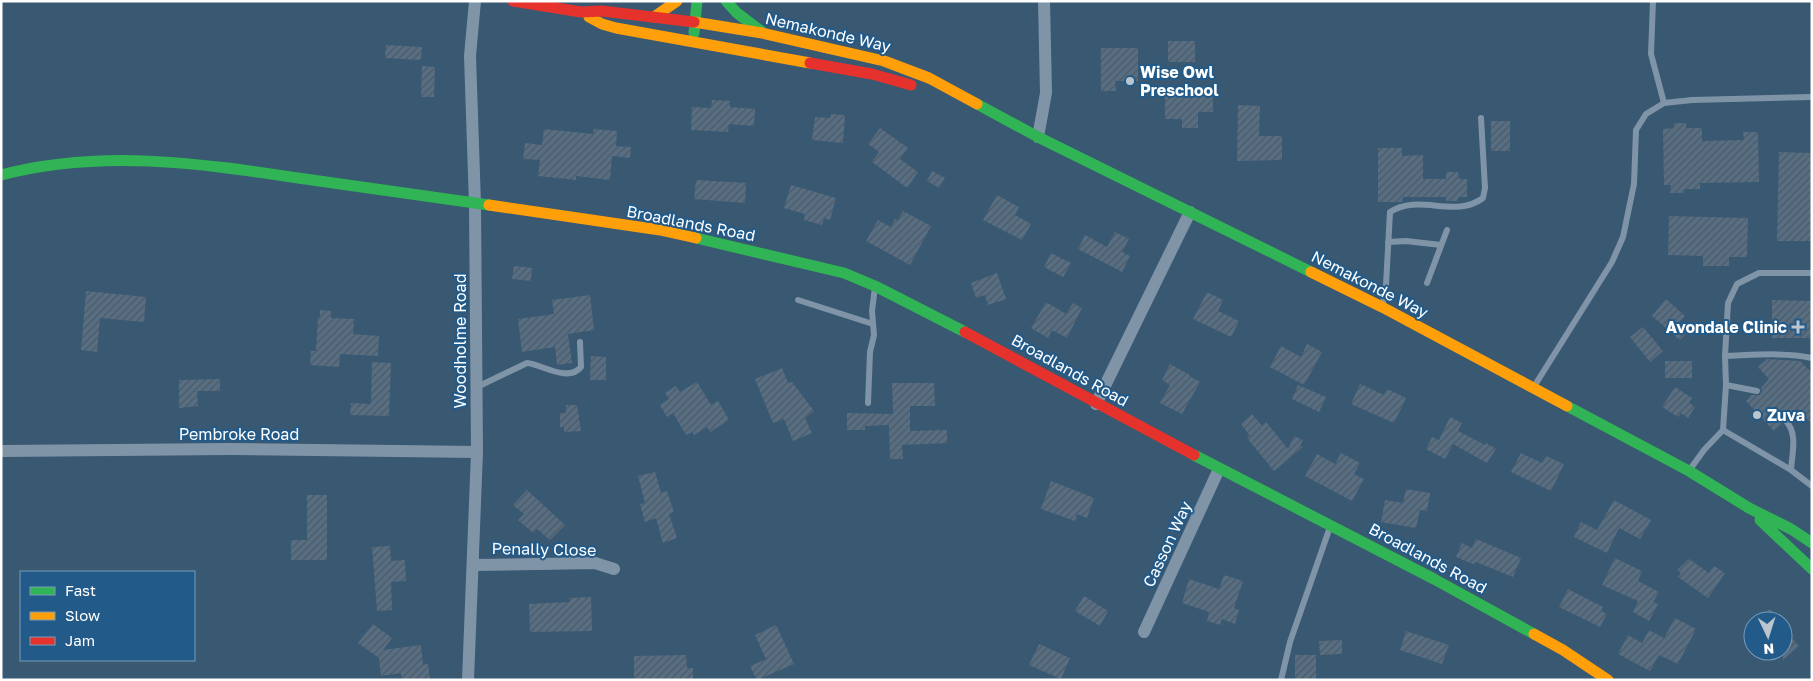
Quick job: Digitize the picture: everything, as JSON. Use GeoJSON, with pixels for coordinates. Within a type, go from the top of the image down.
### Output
{"type":"FeatureCollection","features":[{"type":"Feature","properties":{"kind":"main road","name":"Nemakonde Way"},"geometry":{"type":"LineString","coordinates":[[513,1],[582,12],[602,11],[654,16],[762,33],[884,61],[908,69],[929,78],[1038,137],[1382,307],[1689,471],[1749,508],[1791,529],[1812,543]]}},
{"type":"Feature","properties":{"kind":"main road"},"geometry":{"type":"LineString","coordinates":[[654,16],[677,1]]}},
{"type":"Feature","properties":{"kind":"main road"},"geometry":{"type":"LineString","coordinates":[[694,42],[696,1]]}},
{"type":"Feature","properties":{"kind":"main road"},"geometry":{"type":"LineString","coordinates":[[726,1],[737,13],[762,33]]}},
{"type":"Feature","properties":{"kind":"main road","name":"Nemakonde Way"},"geometry":{"type":"LineString","coordinates":[[582,12],[594,21],[616,28],[872,74],[970,101]]}},
{"type":"Feature","properties":{"kind":"main road","name":"Broadlands Road"},"geometry":{"type":"LineString","coordinates":[[1,175],[16,170],[83,160],[154,160],[224,167],[660,230],[844,273],[875,286],[988,344],[1096,404],[1487,608],[1563,650],[1608,680]]}},
{"type":"Feature","properties":{"kind":"main road","name":"Nemakonde Way"},"geometry":{"type":"LineString","coordinates":[[1749,508],[1812,569]]}},
{"type":"Feature","properties":{"kind":"street","name":"Woodholme Road"},"geometry":{"type":"LineString","coordinates":[[468,680],[477,452],[475,204],[470,56],[475,1]]}},
{"type":"Feature","properties":{"kind":"street"},"geometry":{"type":"LineString","coordinates":[[1038,137],[1046,93],[1044,1]]}},
{"type":"Feature","properties":{"kind":"street"},"geometry":{"type":"LineString","coordinates":[[1096,404],[1190,212]]}},
{"type":"Feature","properties":{"kind":"street","name":"Pembroke Road"},"geometry":{"type":"LineString","coordinates":[[1,451],[229,449],[477,452]]}},
{"type":"Feature","properties":{"kind":"street","name":"Casson Way"},"geometry":{"type":"LineString","coordinates":[[1144,632],[1219,469]]}},
{"type":"Feature","properties":{"kind":"street","name":"Penally Close"},"geometry":{"type":"LineString","coordinates":[[474,565],[595,563],[614,569]]}},
{"type":"Feature","properties":{"kind":"lane"},"geometry":{"type":"LineString","coordinates":[[1653,1],[1651,54],[1664,103]]}},
{"type":"Feature","properties":{"kind":"lane"},"geometry":{"type":"LineString","coordinates":[[1533,388],[1612,262],[1623,237],[1632,191],[1636,130],[1646,114],[1664,103],[1692,100],[1812,97]]}},
{"type":"Feature","properties":{"kind":"lane"},"geometry":{"type":"LineString","coordinates":[[1382,307],[1386,286],[1390,212],[1397,207],[1416,204],[1453,208],[1468,207],[1483,198],[1485,188],[1481,118]]}},
{"type":"Feature","properties":{"kind":"lane"},"geometry":{"type":"LineString","coordinates":[[1427,283],[1447,230]]}},
{"type":"Feature","properties":{"kind":"lane"},"geometry":{"type":"LineString","coordinates":[[1388,242],[1406,241],[1441,245]]}},
{"type":"Feature","properties":{"kind":"lane"},"geometry":{"type":"LineString","coordinates":[[1689,471],[1704,450],[1723,430],[1728,303],[1737,284],[1759,273],[1812,273]]}},
{"type":"Feature","properties":{"kind":"lane"},"geometry":{"type":"LineString","coordinates":[[868,403],[870,352],[874,335],[872,311],[875,286]]}},
{"type":"Feature","properties":{"kind":"lane"},"geometry":{"type":"LineString","coordinates":[[798,300],[873,324]]}},
{"type":"Feature","properties":{"kind":"lane"},"geometry":{"type":"LineString","coordinates":[[477,387],[527,363],[561,373],[576,371],[581,367],[580,342]]}},
{"type":"Feature","properties":{"kind":"lane"},"geometry":{"type":"LineString","coordinates":[[1725,356],[1760,354],[1812,358]]}},
{"type":"Feature","properties":{"kind":"lane"},"geometry":{"type":"LineString","coordinates":[[1726,385],[1757,391]]}},
{"type":"Feature","properties":{"kind":"lane"},"geometry":{"type":"LineString","coordinates":[[1786,421],[1792,427],[1794,439],[1791,470]]}},
{"type":"Feature","properties":{"kind":"lane"},"geometry":{"type":"LineString","coordinates":[[1723,430],[1791,470],[1812,486]]}},
{"type":"Feature","properties":{"kind":"lane"},"geometry":{"type":"LineString","coordinates":[[1280,680],[1290,642],[1331,526]]}},
{"type":"Feature","properties":{"kind":"building"},"geometry":{"type":"Polygon","coordinates":[[[1168,41],[1195,41],[1195,62],[1168,62],[1168,41]]]}},
{"type":"Feature","properties":{"kind":"building"},"geometry":{"type":"Polygon","coordinates":[[[386,45],[422,47],[421,60],[385,58],[386,45]]]}},
{"type":"Feature","properties":{"kind":"building"},"geometry":{"type":"Polygon","coordinates":[[[1101,48],[1138,48],[1138,81],[1115,81],[1116,91],[1101,91],[1101,48]]]}},
{"type":"Feature","properties":{"kind":"building"},"geometry":{"type":"Polygon","coordinates":[[[422,66],[435,67],[434,97],[421,97],[422,66]]]}},
{"type":"Feature","properties":{"kind":"building"},"geometry":{"type":"Polygon","coordinates":[[[1183,86],[1213,86],[1213,112],[1198,112],[1198,128],[1182,128],[1182,119],[1165,119],[1165,94],[1183,94],[1183,86]]]}},
{"type":"Feature","properties":{"kind":"building"},"geometry":{"type":"Polygon","coordinates":[[[712,100],[730,101],[730,107],[755,109],[754,126],[729,124],[728,132],[691,130],[692,107],[711,108],[712,100]]]}},
{"type":"Feature","properties":{"kind":"building"},"geometry":{"type":"Polygon","coordinates":[[[1238,105],[1260,106],[1259,136],[1282,136],[1282,160],[1237,161],[1238,105]]]}},
{"type":"Feature","properties":{"kind":"building"},"geometry":{"type":"Polygon","coordinates":[[[831,114],[845,115],[843,143],[812,140],[815,117],[830,118],[831,114]]]}},
{"type":"Feature","properties":{"kind":"building"},"geometry":{"type":"Polygon","coordinates":[[[1491,121],[1510,121],[1510,151],[1491,151],[1491,121]]]}},
{"type":"Feature","properties":{"kind":"building"},"geometry":{"type":"Polygon","coordinates":[[[1674,123],[1686,123],[1686,128],[1702,128],[1702,141],[1744,140],[1743,132],[1758,132],[1759,182],[1700,183],[1700,189],[1684,189],[1684,193],[1670,193],[1671,185],[1664,185],[1663,129],[1674,128],[1674,123]]]}},
{"type":"Feature","properties":{"kind":"building"},"geometry":{"type":"Polygon","coordinates":[[[880,128],[908,148],[900,159],[918,172],[907,188],[872,162],[879,152],[868,144],[880,128]]]}},
{"type":"Feature","properties":{"kind":"building"},"geometry":{"type":"Polygon","coordinates":[[[544,129],[593,134],[594,129],[617,131],[616,146],[631,147],[630,158],[612,156],[610,180],[576,176],[576,180],[538,176],[540,160],[523,159],[525,143],[542,145],[544,129]]]}},
{"type":"Feature","properties":{"kind":"building"},"geometry":{"type":"Polygon","coordinates":[[[1378,148],[1402,148],[1402,156],[1423,155],[1423,179],[1446,179],[1446,172],[1458,172],[1459,179],[1467,179],[1467,197],[1458,197],[1458,201],[1446,201],[1446,197],[1403,197],[1402,202],[1378,202],[1378,148]]]}},
{"type":"Feature","properties":{"kind":"building"},"geometry":{"type":"Polygon","coordinates":[[[1779,152],[1812,153],[1812,241],[1777,241],[1779,152]]]}},
{"type":"Feature","properties":{"kind":"building"},"geometry":{"type":"Polygon","coordinates":[[[932,171],[945,178],[939,188],[927,181],[932,171]]]}},
{"type":"Feature","properties":{"kind":"building"},"geometry":{"type":"Polygon","coordinates":[[[696,180],[746,183],[745,203],[694,199],[696,180]]]}},
{"type":"Feature","properties":{"kind":"building"},"geometry":{"type":"Polygon","coordinates":[[[791,185],[836,198],[830,220],[824,218],[822,225],[804,220],[805,214],[784,208],[791,185]]]}},
{"type":"Feature","properties":{"kind":"building"},"geometry":{"type":"Polygon","coordinates":[[[997,195],[1019,207],[1015,215],[1031,224],[1022,240],[983,220],[997,195]]]}},
{"type":"Feature","properties":{"kind":"building"},"geometry":{"type":"Polygon","coordinates":[[[903,211],[931,226],[910,265],[866,241],[878,220],[891,227],[895,219],[898,220],[903,211]]]}},
{"type":"Feature","properties":{"kind":"building"},"geometry":{"type":"Polygon","coordinates":[[[1669,216],[1748,218],[1747,257],[1729,257],[1729,266],[1703,266],[1703,256],[1668,255],[1669,216]]]}},
{"type":"Feature","properties":{"kind":"building"},"geometry":{"type":"Polygon","coordinates":[[[1115,232],[1129,239],[1122,252],[1130,256],[1122,272],[1078,249],[1085,235],[1107,247],[1115,232]]]}},
{"type":"Feature","properties":{"kind":"building"},"geometry":{"type":"Polygon","coordinates":[[[1051,253],[1071,263],[1063,277],[1044,267],[1051,253]]]}},
{"type":"Feature","properties":{"kind":"building"},"geometry":{"type":"Polygon","coordinates":[[[514,266],[532,268],[531,281],[512,279],[514,266]]]}},
{"type":"Feature","properties":{"kind":"building"},"geometry":{"type":"Polygon","coordinates":[[[997,273],[1006,299],[988,305],[985,295],[976,298],[971,283],[997,273]]]}},
{"type":"Feature","properties":{"kind":"building"},"geometry":{"type":"Polygon","coordinates":[[[86,291],[146,297],[144,322],[100,318],[97,352],[81,350],[86,291]]]}},
{"type":"Feature","properties":{"kind":"building"},"geometry":{"type":"Polygon","coordinates":[[[1207,292],[1223,300],[1218,311],[1239,321],[1231,337],[1193,319],[1207,292]]]}},
{"type":"Feature","properties":{"kind":"building"},"geometry":{"type":"Polygon","coordinates":[[[590,295],[594,330],[568,334],[572,363],[557,365],[555,347],[522,352],[518,319],[554,314],[552,300],[590,295]]]}},
{"type":"Feature","properties":{"kind":"building"},"geometry":{"type":"Polygon","coordinates":[[[1666,299],[1685,316],[1679,322],[1689,330],[1680,340],[1652,316],[1666,299]]]}},
{"type":"Feature","properties":{"kind":"building"},"geometry":{"type":"Polygon","coordinates":[[[1772,300],[1812,301],[1812,338],[1772,338],[1772,300]]]}},
{"type":"Feature","properties":{"kind":"building"},"geometry":{"type":"Polygon","coordinates":[[[1046,302],[1066,314],[1073,303],[1082,308],[1067,338],[1052,330],[1048,338],[1031,328],[1046,302]]]}},
{"type":"Feature","properties":{"kind":"building"},"geometry":{"type":"Polygon","coordinates":[[[320,310],[331,311],[331,318],[354,319],[353,334],[379,336],[378,356],[340,354],[339,367],[310,365],[311,351],[316,351],[320,310]]]}},
{"type":"Feature","properties":{"kind":"building"},"geometry":{"type":"Polygon","coordinates":[[[1643,327],[1663,351],[1650,362],[1630,337],[1643,327]]]}},
{"type":"Feature","properties":{"kind":"building"},"geometry":{"type":"Polygon","coordinates":[[[1307,344],[1322,352],[1304,385],[1270,367],[1281,346],[1301,357],[1307,344]]]}},
{"type":"Feature","properties":{"kind":"building"},"geometry":{"type":"Polygon","coordinates":[[[591,356],[606,357],[606,380],[590,380],[591,356]]]}},
{"type":"Feature","properties":{"kind":"building"},"geometry":{"type":"Polygon","coordinates":[[[1767,359],[1800,361],[1812,373],[1812,424],[1798,409],[1789,417],[1783,417],[1782,424],[1774,431],[1746,401],[1752,395],[1760,395],[1761,388],[1769,379],[1758,367],[1767,359]]]}},
{"type":"Feature","properties":{"kind":"building"},"geometry":{"type":"Polygon","coordinates":[[[1665,361],[1692,361],[1692,378],[1665,378],[1665,361]]]}},
{"type":"Feature","properties":{"kind":"building"},"geometry":{"type":"Polygon","coordinates":[[[372,362],[391,363],[389,416],[350,415],[351,403],[371,404],[372,362]]]}},
{"type":"Feature","properties":{"kind":"building"},"geometry":{"type":"Polygon","coordinates":[[[1170,364],[1200,382],[1182,414],[1160,403],[1170,385],[1162,380],[1170,364]]]}},
{"type":"Feature","properties":{"kind":"building"},"geometry":{"type":"Polygon","coordinates":[[[782,368],[788,383],[792,382],[814,411],[805,418],[812,433],[793,441],[784,419],[773,423],[755,379],[782,368]]]}},
{"type":"Feature","properties":{"kind":"building"},"geometry":{"type":"Polygon","coordinates":[[[220,379],[220,391],[197,391],[198,406],[179,408],[179,380],[220,379]]]}},
{"type":"Feature","properties":{"kind":"building"},"geometry":{"type":"Polygon","coordinates":[[[697,382],[711,405],[718,401],[729,420],[710,432],[707,427],[694,435],[692,432],[686,435],[673,413],[667,417],[660,405],[669,399],[665,393],[676,386],[680,392],[697,382]]]}},
{"type":"Feature","properties":{"kind":"building"},"geometry":{"type":"Polygon","coordinates":[[[892,383],[934,383],[935,406],[910,406],[910,431],[947,430],[947,443],[902,445],[903,459],[890,459],[889,425],[865,426],[865,430],[847,430],[847,413],[893,414],[892,383]]]}},
{"type":"Feature","properties":{"kind":"building"},"geometry":{"type":"Polygon","coordinates":[[[1360,384],[1384,395],[1387,389],[1406,398],[1394,423],[1351,404],[1360,384]]]}},
{"type":"Feature","properties":{"kind":"building"},"geometry":{"type":"Polygon","coordinates":[[[1298,385],[1326,397],[1319,412],[1292,399],[1298,385]]]}},
{"type":"Feature","properties":{"kind":"building"},"geometry":{"type":"Polygon","coordinates":[[[1675,387],[1692,398],[1689,403],[1695,407],[1688,418],[1681,413],[1678,417],[1662,407],[1675,387]]]}},
{"type":"Feature","properties":{"kind":"building"},"geometry":{"type":"Polygon","coordinates":[[[566,405],[577,405],[581,431],[564,432],[564,427],[560,427],[560,413],[566,413],[566,405]]]}},
{"type":"Feature","properties":{"kind":"building"},"geometry":{"type":"Polygon","coordinates":[[[1252,414],[1262,426],[1266,422],[1288,449],[1294,436],[1303,440],[1300,446],[1303,447],[1274,471],[1247,438],[1250,436],[1241,424],[1252,414]]]}},
{"type":"Feature","properties":{"kind":"building"},"geometry":{"type":"Polygon","coordinates":[[[1450,417],[1462,423],[1458,431],[1496,449],[1487,463],[1453,444],[1445,459],[1426,449],[1432,437],[1439,440],[1450,417]]]}},
{"type":"Feature","properties":{"kind":"building"},"geometry":{"type":"Polygon","coordinates":[[[1341,453],[1360,463],[1354,474],[1364,479],[1352,501],[1305,476],[1317,454],[1335,464],[1341,453]]]}},
{"type":"Feature","properties":{"kind":"building"},"geometry":{"type":"Polygon","coordinates":[[[1521,453],[1542,463],[1546,456],[1564,464],[1551,491],[1511,472],[1521,453]]]}},
{"type":"Feature","properties":{"kind":"building"},"geometry":{"type":"Polygon","coordinates":[[[655,472],[661,493],[667,491],[674,512],[669,514],[677,538],[663,543],[656,518],[645,522],[640,504],[645,503],[638,476],[655,472]]]}},
{"type":"Feature","properties":{"kind":"building"},"geometry":{"type":"Polygon","coordinates":[[[1051,481],[1094,498],[1087,518],[1077,514],[1075,521],[1041,509],[1051,481]]]}},
{"type":"Feature","properties":{"kind":"building"},"geometry":{"type":"Polygon","coordinates":[[[1406,489],[1430,493],[1427,511],[1420,510],[1416,528],[1381,522],[1385,500],[1403,503],[1406,489]]]}},
{"type":"Feature","properties":{"kind":"building"},"geometry":{"type":"Polygon","coordinates":[[[527,490],[565,525],[550,540],[537,529],[533,533],[518,520],[524,514],[513,505],[527,490]]]}},
{"type":"Feature","properties":{"kind":"building"},"geometry":{"type":"Polygon","coordinates":[[[307,495],[327,495],[327,560],[291,560],[291,540],[307,540],[307,495]]]}},
{"type":"Feature","properties":{"kind":"building"},"geometry":{"type":"Polygon","coordinates":[[[1614,500],[1651,520],[1640,539],[1619,528],[1607,553],[1574,537],[1581,522],[1597,530],[1614,500]]]}},
{"type":"Feature","properties":{"kind":"building"},"geometry":{"type":"Polygon","coordinates":[[[1476,539],[1521,558],[1513,577],[1476,562],[1473,564],[1456,557],[1462,543],[1472,548],[1476,539]]]}},
{"type":"Feature","properties":{"kind":"building"},"geometry":{"type":"Polygon","coordinates":[[[390,546],[391,561],[405,560],[406,581],[391,582],[392,610],[377,611],[372,547],[390,546]]]}},
{"type":"Feature","properties":{"kind":"building"},"geometry":{"type":"Polygon","coordinates":[[[1615,558],[1642,571],[1638,581],[1659,592],[1653,602],[1658,604],[1649,621],[1633,612],[1638,601],[1602,585],[1615,558]]]}},
{"type":"Feature","properties":{"kind":"building"},"geometry":{"type":"Polygon","coordinates":[[[1689,559],[1709,573],[1714,566],[1725,573],[1708,598],[1678,577],[1681,573],[1677,570],[1689,559]]]}},
{"type":"Feature","properties":{"kind":"building"},"geometry":{"type":"Polygon","coordinates":[[[1224,575],[1243,581],[1234,608],[1239,610],[1235,624],[1222,619],[1220,625],[1207,621],[1209,612],[1182,603],[1189,579],[1219,589],[1224,575]]]}},
{"type":"Feature","properties":{"kind":"building"},"geometry":{"type":"Polygon","coordinates":[[[1568,589],[1603,607],[1601,611],[1607,614],[1600,627],[1559,607],[1568,589]]]}},
{"type":"Feature","properties":{"kind":"building"},"geometry":{"type":"Polygon","coordinates":[[[1084,596],[1108,611],[1100,626],[1075,611],[1084,596]]]}},
{"type":"Feature","properties":{"kind":"building"},"geometry":{"type":"Polygon","coordinates":[[[591,597],[592,631],[530,632],[529,604],[570,602],[569,598],[591,597]]]}},
{"type":"Feature","properties":{"kind":"building"},"geometry":{"type":"Polygon","coordinates":[[[1675,618],[1696,629],[1678,664],[1659,655],[1650,671],[1618,654],[1628,635],[1642,643],[1649,630],[1664,638],[1675,618]]]}},
{"type":"Feature","properties":{"kind":"building"},"geometry":{"type":"Polygon","coordinates":[[[373,624],[392,638],[383,650],[421,645],[423,665],[428,664],[430,680],[402,680],[401,673],[381,676],[379,658],[358,643],[373,624]]]}},
{"type":"Feature","properties":{"kind":"building"},"geometry":{"type":"Polygon","coordinates":[[[776,625],[794,664],[757,680],[750,666],[766,659],[755,635],[776,625]]]}},
{"type":"Feature","properties":{"kind":"building"},"geometry":{"type":"Polygon","coordinates":[[[1406,631],[1449,645],[1442,664],[1400,650],[1406,631]]]}},
{"type":"Feature","properties":{"kind":"building"},"geometry":{"type":"Polygon","coordinates":[[[1342,640],[1342,654],[1320,655],[1319,641],[1342,640]]]}},
{"type":"Feature","properties":{"kind":"building"},"geometry":{"type":"Polygon","coordinates":[[[1793,640],[1799,646],[1793,651],[1793,640]]]}},
{"type":"Feature","properties":{"kind":"building"},"geometry":{"type":"Polygon","coordinates":[[[1039,644],[1070,658],[1061,679],[1029,665],[1039,644]]]}},
{"type":"Feature","properties":{"kind":"building"},"geometry":{"type":"Polygon","coordinates":[[[686,655],[687,668],[693,668],[693,680],[634,680],[634,656],[686,655]]]}},
{"type":"Feature","properties":{"kind":"building"},"geometry":{"type":"Polygon","coordinates":[[[1295,655],[1316,655],[1316,680],[1295,680],[1295,655]]]}},
{"type":"Feature","properties":{"kind":"traffic: fast"},"geometry":{"type":"LineString","coordinates":[[694,33],[697,1]]}},
{"type":"Feature","properties":{"kind":"traffic: fast"},"geometry":{"type":"LineString","coordinates":[[726,1],[737,13],[761,31]]}},
{"type":"Feature","properties":{"kind":"traffic: fast"},"geometry":{"type":"LineString","coordinates":[[977,104],[1038,137],[1311,272]]}},
{"type":"Feature","properties":{"kind":"traffic: fast"},"geometry":{"type":"LineString","coordinates":[[1,175],[75,162],[149,161],[223,168],[489,205]]}},
{"type":"Feature","properties":{"kind":"traffic: fast"},"geometry":{"type":"LineString","coordinates":[[696,238],[844,273],[875,286],[965,332]]}},
{"type":"Feature","properties":{"kind":"traffic: fast"},"geometry":{"type":"LineString","coordinates":[[1567,406],[1689,471],[1749,508],[1791,529],[1812,543]]}},
{"type":"Feature","properties":{"kind":"traffic: fast"},"geometry":{"type":"LineString","coordinates":[[1194,455],[1434,579],[1534,634]]}},
{"type":"Feature","properties":{"kind":"traffic: fast"},"geometry":{"type":"LineString","coordinates":[[1760,520],[1812,569]]}},
{"type":"Feature","properties":{"kind":"traffic: slow"},"geometry":{"type":"LineString","coordinates":[[654,17],[677,1]]}},
{"type":"Feature","properties":{"kind":"traffic: slow"},"geometry":{"type":"LineString","coordinates":[[589,17],[602,24],[616,28],[810,63]]}},
{"type":"Feature","properties":{"kind":"traffic: slow"},"geometry":{"type":"LineString","coordinates":[[694,22],[762,33],[884,61],[929,78],[977,104]]}},
{"type":"Feature","properties":{"kind":"traffic: slow"},"geometry":{"type":"LineString","coordinates":[[489,205],[660,230],[696,238]]}},
{"type":"Feature","properties":{"kind":"traffic: slow"},"geometry":{"type":"LineString","coordinates":[[1311,272],[1382,307],[1567,406]]}},
{"type":"Feature","properties":{"kind":"traffic: slow"},"geometry":{"type":"LineString","coordinates":[[1534,634],[1563,650],[1608,680]]}},
{"type":"Feature","properties":{"kind":"traffic: jam"},"geometry":{"type":"LineString","coordinates":[[513,1],[581,12],[602,11],[694,22]]}},
{"type":"Feature","properties":{"kind":"traffic: jam"},"geometry":{"type":"LineString","coordinates":[[810,63],[872,74],[911,85]]}},
{"type":"Feature","properties":{"kind":"traffic: jam"},"geometry":{"type":"LineString","coordinates":[[965,332],[1194,455]]}},
{"type":"Feature","properties":{"kind":"place","name":"Wise Owl Preschool"},"geometry":{"type":"Point","coordinates":[1130,81]}},
{"type":"Feature","properties":{"kind":"place","name":"Avondale Clinic"},"geometry":{"type":"Point","coordinates":[1798,327]}},
{"type":"Feature","properties":{"kind":"place","name":"Zuva"},"geometry":{"type":"Point","coordinates":[1757,415]}}]}
